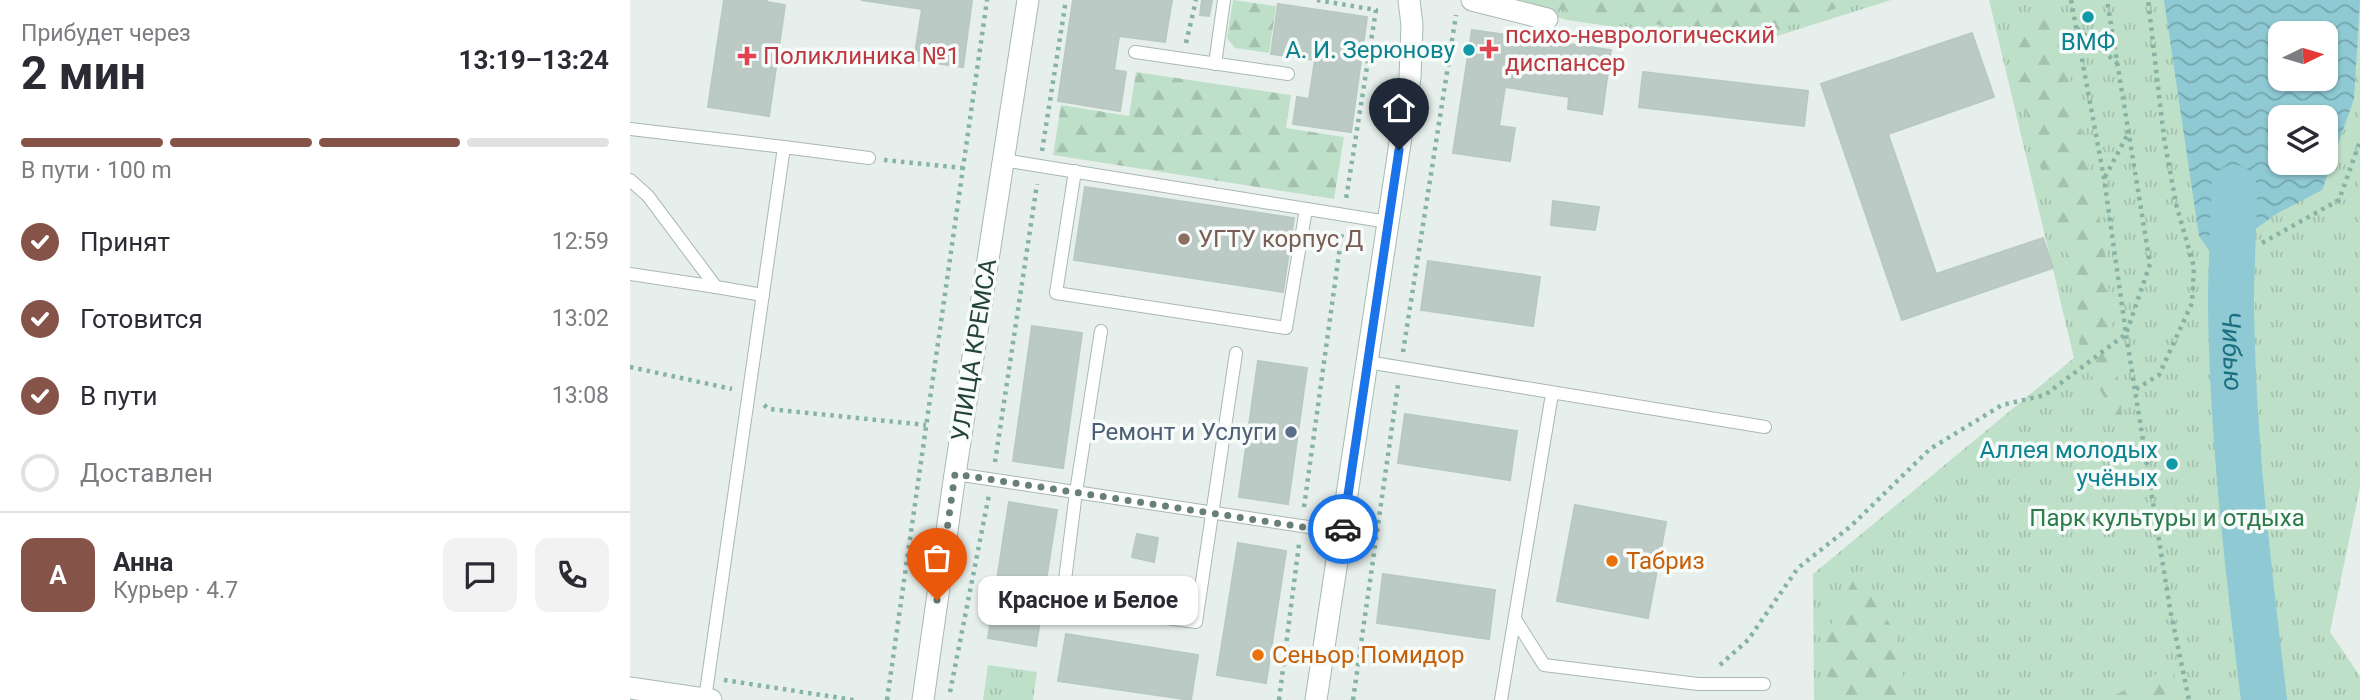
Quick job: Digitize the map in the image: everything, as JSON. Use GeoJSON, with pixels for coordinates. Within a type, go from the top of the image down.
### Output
{"type":"FeatureCollection","features":[{"type":"Feature","properties":{"kind":"street","name":"УЛИЦА КРЕМСА"},"geometry":{"type":"LineString","coordinates":[[923,700],[1028,0]]}},
{"type":"Feature","properties":{"kind":"street"},"geometry":{"type":"LineString","coordinates":[[1316,700],[1410,77],[1412,25],[1409,0]]}},
{"type":"Feature","properties":{"kind":"street"},"geometry":{"type":"LineString","coordinates":[[1472,0],[1547,19]]}},
{"type":"Feature","properties":{"kind":"street"},"geometry":{"type":"LineString","coordinates":[[630,688],[707,689],[711,700]]}},
{"type":"Feature","properties":{"kind":"lane"},"geometry":{"type":"LineString","coordinates":[[1215,64],[1224,0]]}},
{"type":"Feature","properties":{"kind":"lane"},"geometry":{"type":"LineString","coordinates":[[1135,52],[1288,74]]}},
{"type":"Feature","properties":{"kind":"lane"},"geometry":{"type":"LineString","coordinates":[[630,129],[869,158]]}},
{"type":"Feature","properties":{"kind":"lane"},"geometry":{"type":"LineString","coordinates":[[707,689],[784,147]]}},
{"type":"Feature","properties":{"kind":"lane"},"geometry":{"type":"LineString","coordinates":[[1003,160],[1388,222]]}},
{"type":"Feature","properties":{"kind":"lane"},"geometry":{"type":"LineString","coordinates":[[1075,171],[1056,293],[1286,328],[1306,209]]}},
{"type":"Feature","properties":{"kind":"lane"},"geometry":{"type":"LineString","coordinates":[[630,180],[648,196],[716,287]]}},
{"type":"Feature","properties":{"kind":"lane"},"geometry":{"type":"LineString","coordinates":[[630,274],[763,295]]}},
{"type":"Feature","properties":{"kind":"lane"},"geometry":{"type":"LineString","coordinates":[[1101,331],[1062,604],[1196,622],[1236,354]]}},
{"type":"Feature","properties":{"kind":"lane"},"geometry":{"type":"LineString","coordinates":[[1367,362],[1765,427]]}},
{"type":"Feature","properties":{"kind":"lane"},"geometry":{"type":"LineString","coordinates":[[1501,700],[1552,394]]}},
{"type":"Feature","properties":{"kind":"lane"},"geometry":{"type":"LineString","coordinates":[[955,474],[1342,533]]}},
{"type":"Feature","properties":{"kind":"lane"},"geometry":{"type":"LineString","coordinates":[[1515,619],[1544,665],[1698,684],[1764,684]]}},
{"type":"Feature","properties":{"kind":"path"},"geometry":{"type":"LineString","coordinates":[[887,700],[987,0]]}},
{"type":"Feature","properties":{"kind":"path"},"geometry":{"type":"LineString","coordinates":[[948,700],[992,479],[1066,0]]}},
{"type":"Feature","properties":{"kind":"path"},"geometry":{"type":"LineString","coordinates":[[1182,59],[1196,0]]}},
{"type":"Feature","properties":{"kind":"path"},"geometry":{"type":"LineString","coordinates":[[1279,700],[1344,215],[1376,10],[1317,0]]}},
{"type":"Feature","properties":{"kind":"path"},"geometry":{"type":"LineString","coordinates":[[2071,0],[2104,178],[2170,609],[2189,700]]}},
{"type":"Feature","properties":{"kind":"path"},"geometry":{"type":"LineString","coordinates":[[1698,684],[1748,640],[1798,568],[1851,526],[1930,449],[2002,405],[2045,395],[2126,334],[2150,264],[2107,0]]}},
{"type":"Feature","properties":{"kind":"path"},"geometry":{"type":"LineString","coordinates":[[2136,389],[2159,375],[2192,303],[2194,267],[2176,204],[2166,151],[2148,0]]}},
{"type":"Feature","properties":{"kind":"path"},"geometry":{"type":"LineString","coordinates":[[2077,28],[2118,64]]}},
{"type":"Feature","properties":{"kind":"path"},"geometry":{"type":"LineString","coordinates":[[2104,178],[2129,131]]}},
{"type":"Feature","properties":{"kind":"path"},"geometry":{"type":"LineString","coordinates":[[2262,243],[2339,200],[2360,141]]}},
{"type":"Feature","properties":{"kind":"path"},"geometry":{"type":"LineString","coordinates":[[869,158],[963,168]]}},
{"type":"Feature","properties":{"kind":"path"},"geometry":{"type":"LineString","coordinates":[[630,367],[749,393],[768,409],[926,425]]}},
{"type":"Feature","properties":{"kind":"path"},"geometry":{"type":"LineString","coordinates":[[707,689],[854,700]]}},
{"type":"Feature","properties":{"kind":"green space"},"geometry":{"type":"Polygon","coordinates":[[[1233,0],[1276,6],[1269,53],[1235,48],[1227,38],[1233,0]]]}},
{"type":"Feature","properties":{"kind":"green space"},"geometry":{"type":"Polygon","coordinates":[[[1508,0],[1891,0],[1746,46],[1567,20],[1508,0]]]}},
{"type":"Feature","properties":{"kind":"green space"},"geometry":{"type":"Polygon","coordinates":[[[1528,0],[1858,0],[1754,39],[1549,8],[1528,0]]]}},
{"type":"Feature","properties":{"kind":"green space","name":"Парк культуры и отдыха"},"geometry":{"type":"Polygon","coordinates":[[[1989,0],[2360,0],[2360,487],[2330,632],[2360,676],[2360,700],[1814,700],[1813,574],[2074,358],[1989,0]]]}},
{"type":"Feature","properties":{"kind":"green space"},"geometry":{"type":"Polygon","coordinates":[[[2032,0],[2054,0],[2102,230],[2124,432],[2080,355],[2077,293],[2004,33],[2037,24],[2032,0]]]}},
{"type":"Feature","properties":{"kind":"green space"},"geometry":{"type":"Polygon","coordinates":[[[1136,72],[1291,95],[1286,128],[1344,137],[1334,199],[1053,155],[1061,105],[1129,116],[1136,72]]]}},
{"type":"Feature","properties":{"kind":"green space"},"geometry":{"type":"Polygon","coordinates":[[[1859,568],[1894,632],[1908,700],[1829,700],[1825,637],[1859,568]]]}},
{"type":"Feature","properties":{"kind":"green space"},"geometry":{"type":"Polygon","coordinates":[[[988,665],[1037,672],[1033,700],[983,700],[988,665]]]}},
{"type":"Feature","properties":{"kind":"green space"},"geometry":{"type":"Polygon","coordinates":[[[2173,666],[2179,700],[2107,700],[2107,699],[2173,666]]]}},
{"type":"Feature","properties":{"kind":"water"},"geometry":{"type":"Polygon","coordinates":[[[2164,0],[2360,0],[2354,99],[2338,144],[2338,105],[2268,105],[2268,175],[2327,175],[2322,190],[2276,214],[2250,233],[2250,247],[2213,256],[2199,236],[2164,0]]]}},
{"type":"Feature","properties":{"kind":"building","name":"Поликлиника №1"},"geometry":{"type":"Polygon","coordinates":[[[724,0],[767,0],[785,5],[769,116],[708,107],[724,0]]]}},
{"type":"Feature","properties":{"kind":"building"},"geometry":{"type":"Polygon","coordinates":[[[861,0],[972,0],[963,67],[914,60],[922,9],[861,0]]]}},
{"type":"Feature","properties":{"kind":"building"},"geometry":{"type":"Polygon","coordinates":[[[1073,0],[1172,0],[1165,42],[1119,36],[1114,70],[1126,72],[1120,111],[1058,101],[1073,0]]]}},
{"type":"Feature","properties":{"kind":"building"},"geometry":{"type":"Polygon","coordinates":[[[1202,0],[1212,0],[1209,16],[1200,15],[1202,0]]]}},
{"type":"Feature","properties":{"kind":"building"},"geometry":{"type":"Polygon","coordinates":[[[1278,4],[1367,17],[1351,132],[1293,124],[1297,97],[1309,99],[1315,60],[1271,54],[1278,4]]]}},
{"type":"Feature","properties":{"kind":"building"},"geometry":{"type":"Polygon","coordinates":[[[1472,30],[1611,50],[1602,114],[1568,109],[1569,97],[1505,87],[1499,126],[1515,128],[1510,161],[1453,153],[1472,30]]]}},
{"type":"Feature","properties":{"kind":"building"},"geometry":{"type":"Polygon","coordinates":[[[1972,33],[1994,97],[1888,134],[1936,274],[2043,238],[2053,268],[1902,320],[1821,84],[1972,33]]]}},
{"type":"Feature","properties":{"kind":"building"},"geometry":{"type":"Polygon","coordinates":[[[1643,72],[1808,91],[1804,126],[1639,107],[1643,72]]]}},
{"type":"Feature","properties":{"kind":"building","name":"УГТУ корпус Д"},"geometry":{"type":"Polygon","coordinates":[[[1085,187],[1294,218],[1283,292],[1074,260],[1085,187]]]}},
{"type":"Feature","properties":{"kind":"building"},"geometry":{"type":"Polygon","coordinates":[[[1553,201],[1599,207],[1595,230],[1551,225],[1553,201]]]}},
{"type":"Feature","properties":{"kind":"building"},"geometry":{"type":"Polygon","coordinates":[[[1428,261],[1540,277],[1533,326],[1421,310],[1428,261]]]}},
{"type":"Feature","properties":{"kind":"building"},"geometry":{"type":"Polygon","coordinates":[[[1032,326],[1082,333],[1063,468],[1013,461],[1032,326]]]}},
{"type":"Feature","properties":{"kind":"building"},"geometry":{"type":"Polygon","coordinates":[[[1258,361],[1307,368],[1288,504],[1239,497],[1258,361]]]}},
{"type":"Feature","properties":{"kind":"building"},"geometry":{"type":"Polygon","coordinates":[[[1405,414],[1517,431],[1510,480],[1398,463],[1405,414]]]}},
{"type":"Feature","properties":{"kind":"building"},"geometry":{"type":"Polygon","coordinates":[[[1009,502],[1057,510],[1036,646],[988,638],[1009,502]]]}},
{"type":"Feature","properties":{"kind":"building","name":"Табриз"},"geometry":{"type":"Polygon","coordinates":[[[1575,505],[1666,522],[1648,618],[1557,601],[1575,505]]]}},
{"type":"Feature","properties":{"kind":"building"},"geometry":{"type":"Polygon","coordinates":[[[1137,534],[1158,538],[1154,562],[1132,557],[1137,534]]]}},
{"type":"Feature","properties":{"kind":"building"},"geometry":{"type":"Polygon","coordinates":[[[1238,543],[1286,551],[1266,683],[1217,675],[1238,543]]]}},
{"type":"Feature","properties":{"kind":"building"},"geometry":{"type":"Polygon","coordinates":[[[1383,574],[1495,590],[1489,639],[1377,623],[1383,574]]]}},
{"type":"Feature","properties":{"kind":"building"},"geometry":{"type":"Polygon","coordinates":[[[1066,634],[1198,655],[1191,700],[1058,681],[1066,634]]]}},
{"type":"Feature","properties":{"kind":"waterway","name":"Чибью"},"geometry":{"type":"LineString","coordinates":[[2234,188],[2231,301],[2234,401],[2264,700]]}},
{"type":"Feature","properties":{"kind":"way so far"},"geometry":{"type":"LineString","coordinates":[[937,600],[955,474],[1342,533],[1343,529]]}},
{"type":"Feature","properties":{"kind":"place","name":"ВМФ"},"geometry":{"type":"Point","coordinates":[2088,17]}},
{"type":"Feature","properties":{"kind":"place","name":"психо-неврологический диспансер"},"geometry":{"type":"Point","coordinates":[1489,49]}},
{"type":"Feature","properties":{"kind":"place","name":"А. И. Зерюнову"},"geometry":{"type":"Point","coordinates":[1469,50]}},
{"type":"Feature","properties":{"kind":"place","name":"Поликлиника №1"},"geometry":{"type":"Point","coordinates":[747,56]}},
{"type":"Feature","properties":{"kind":"place","name":"УГТУ корпус Д"},"geometry":{"type":"Point","coordinates":[1184,239]}},
{"type":"Feature","properties":{"kind":"place","name":"Ремонт и Услуги"},"geometry":{"type":"Point","coordinates":[1291,432]}},
{"type":"Feature","properties":{"kind":"place","name":"Аллея молодых учёных"},"geometry":{"type":"Point","coordinates":[2172,464]}},
{"type":"Feature","properties":{"kind":"place","name":"Табриз"},"geometry":{"type":"Point","coordinates":[1612,561]}},
{"type":"Feature","properties":{"kind":"place","name":"Красное и Белое"},"geometry":{"type":"Point","coordinates":[937,600]}},
{"type":"Feature","properties":{"kind":"place","name":"Сеньор Помидор"},"geometry":{"type":"Point","coordinates":[1258,655]}},
{"type":"Feature","properties":{"kind":"route"},"geometry":{"type":"LineString","coordinates":[[1343,529],[1399,150]]}}]}
